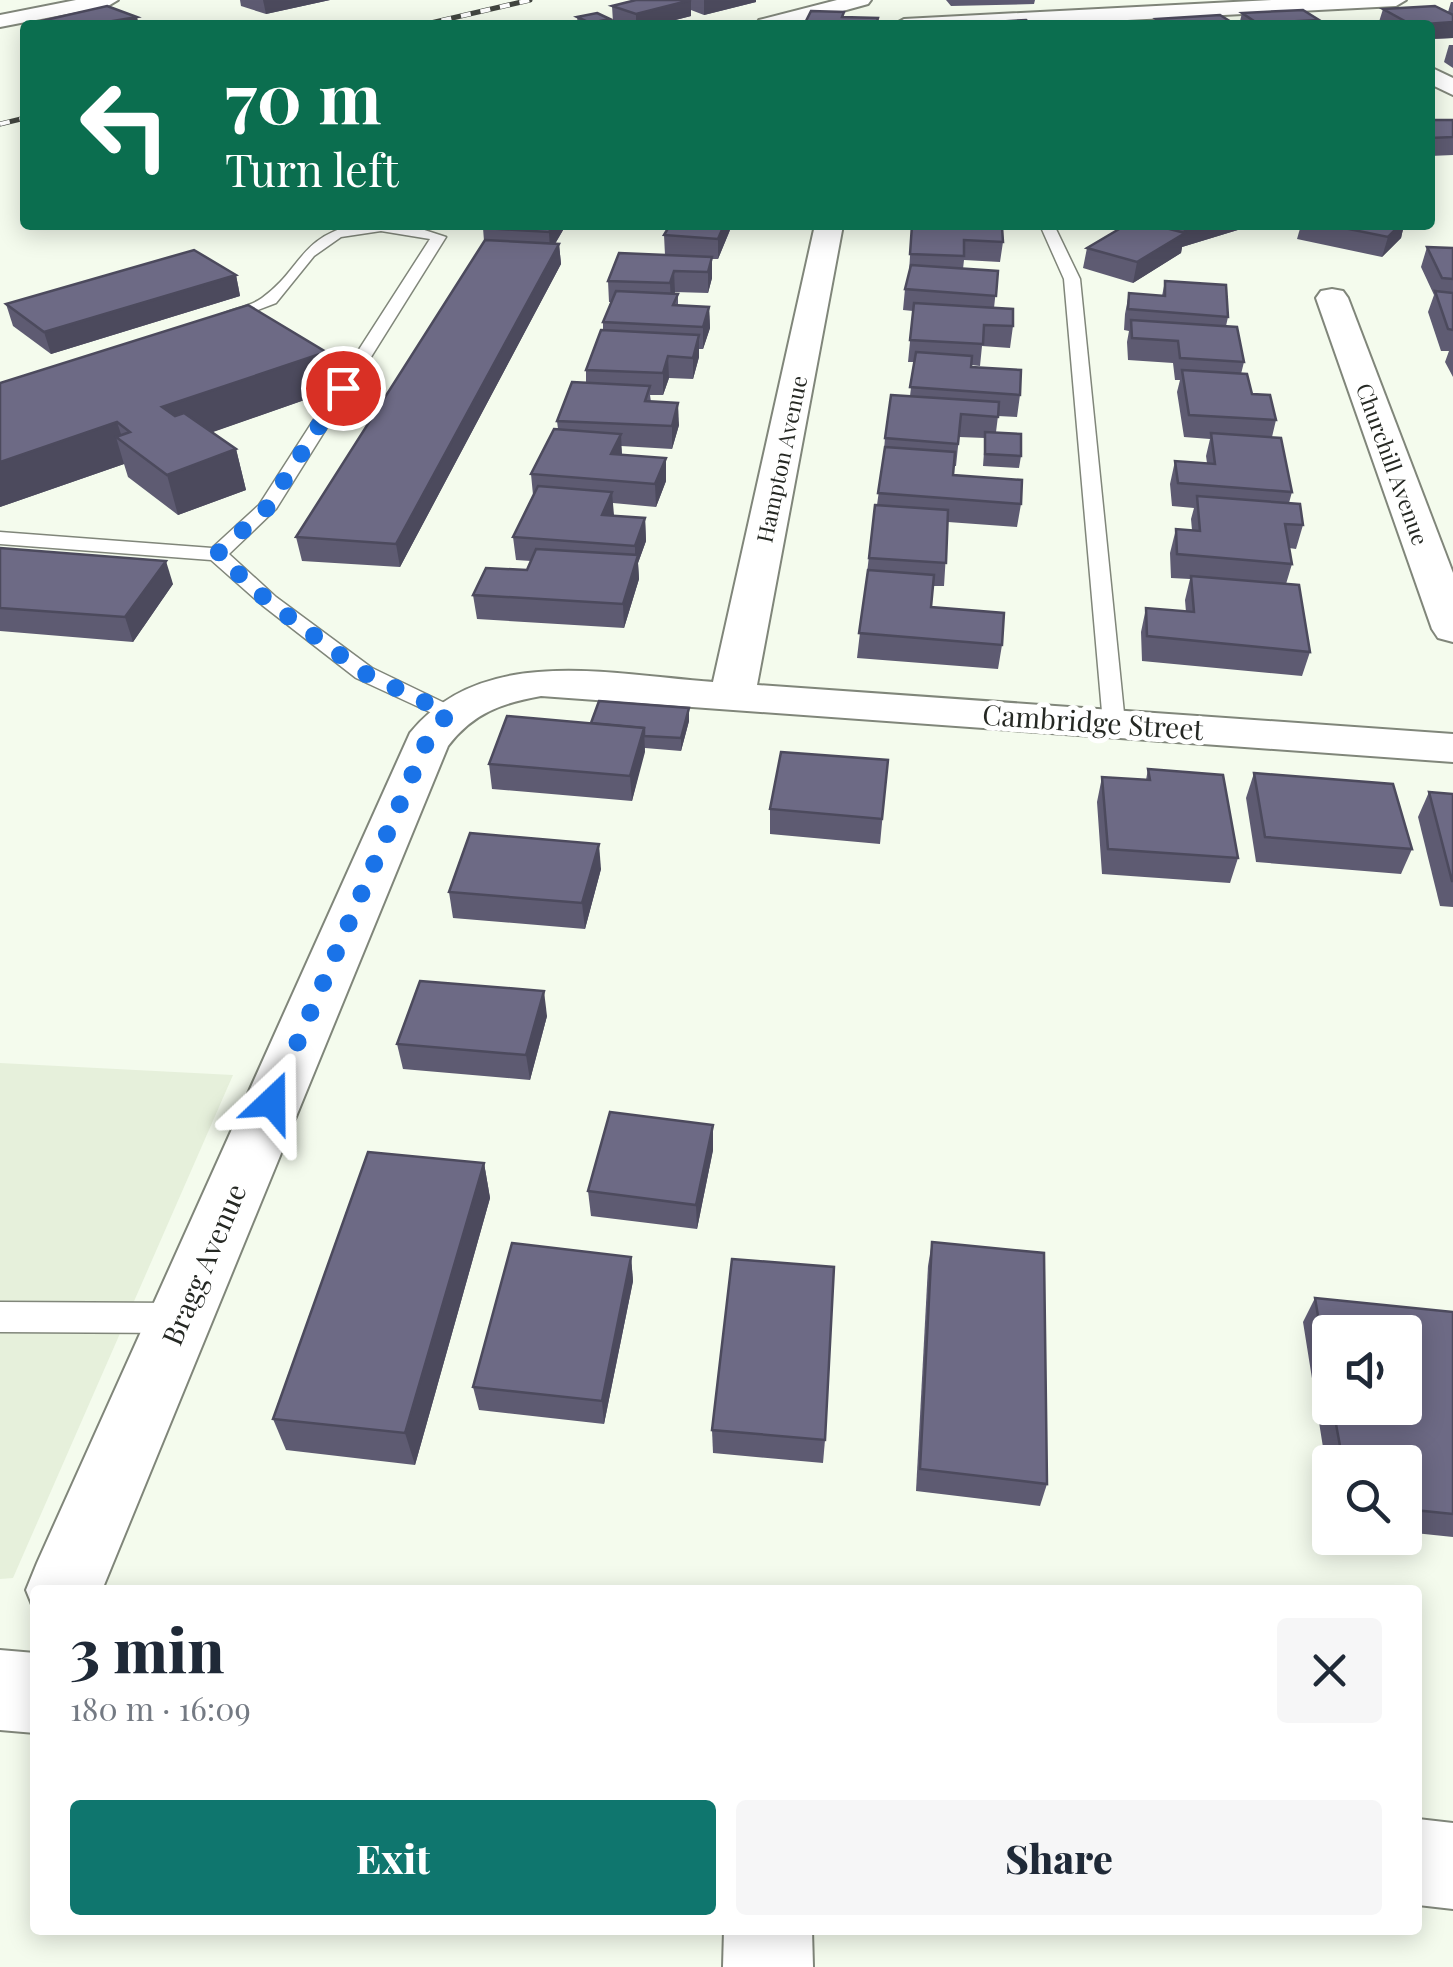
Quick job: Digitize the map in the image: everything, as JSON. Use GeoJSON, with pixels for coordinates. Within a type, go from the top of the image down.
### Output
{"type":"FeatureCollection","features":[{"type":"Feature","properties":{"kind":"street"},"geometry":{"type":"LineString","coordinates":[[0,22],[108,0]]}},
{"type":"Feature","properties":{"kind":"street"},"geometry":{"type":"LineString","coordinates":[[786,20],[862,0]]}},
{"type":"Feature","properties":{"kind":"street"},"geometry":{"type":"LineString","coordinates":[[925,20],[1396,0]]}},
{"type":"Feature","properties":{"kind":"street"},"geometry":{"type":"LineString","coordinates":[[1318,4],[1344,20]]}},
{"type":"Feature","properties":{"kind":"street","name":"Hampton Avenue"},"geometry":{"type":"LineString","coordinates":[[733,694],[828,230]]}},
{"type":"Feature","properties":{"kind":"street","name":"Churchill Avenue"},"geometry":{"type":"LineString","coordinates":[[1332,298],[1453,629]]}},
{"type":"Feature","properties":{"kind":"street"},"geometry":{"type":"LineString","coordinates":[[448,713],[484,694],[541,683],[733,694]]}},
{"type":"Feature","properties":{"kind":"street","name":"Cambridge Street"},"geometry":{"type":"LineString","coordinates":[[733,694],[1453,748]]}},
{"type":"Feature","properties":{"kind":"street","name":"Bragg Avenue"},"geometry":{"type":"LineString","coordinates":[[66,1585],[426,743],[448,713]]}},
{"type":"Feature","properties":{"kind":"street"},"geometry":{"type":"LineString","coordinates":[[1422,1862],[1453,1866]]}},
{"type":"Feature","properties":{"kind":"street"},"geometry":{"type":"LineString","coordinates":[[768,1935],[768,1967]]}},
{"type":"Feature","properties":{"kind":"lane"},"geometry":{"type":"LineString","coordinates":[[199,326],[268,302],[322,242],[361,230]]}},
{"type":"Feature","properties":{"kind":"lane"},"geometry":{"type":"LineString","coordinates":[[217,554],[266,509],[439,237],[420,230]]}},
{"type":"Feature","properties":{"kind":"lane"},"geometry":{"type":"LineString","coordinates":[[1050,230],[1072,279],[1114,723]]}},
{"type":"Feature","properties":{"kind":"lane"},"geometry":{"type":"LineString","coordinates":[[0,538],[217,554],[269,602],[364,673],[448,713]]}},
{"type":"Feature","properties":{"kind":"lane"},"geometry":{"type":"LineString","coordinates":[[0,1317],[180,1318]]}},
{"type":"Feature","properties":{"kind":"shaded area"},"geometry":{"type":"Polygon","coordinates":[[[0,1063],[233,1075],[13,1578],[0,1579],[0,1063]]]}},
{"type":"Feature","properties":{"kind":"building"},"geometry":{"type":"Polygon","coordinates":[[[636,0],[691,0],[636,14],[612,6],[636,0]]]}},
{"type":"Feature","properties":{"kind":"building"},"geometry":{"type":"Polygon","coordinates":[[[107,6],[137,17],[119,20],[45,20],[107,6]]]}},
{"type":"Feature","properties":{"kind":"building"},"geometry":{"type":"Polygon","coordinates":[[[1435,6],[1453,15],[1453,22],[1403,20],[1383,9],[1435,6]]]}},
{"type":"Feature","properties":{"kind":"building"},"geometry":{"type":"Polygon","coordinates":[[[1303,10],[1319,20],[1252,20],[1242,13],[1303,10]]]}},
{"type":"Feature","properties":{"kind":"building"},"geometry":{"type":"Polygon","coordinates":[[[811,11],[878,18],[877,20],[806,20],[811,11]]]}},
{"type":"Feature","properties":{"kind":"building"},"geometry":{"type":"Polygon","coordinates":[[[597,13],[610,19],[584,20],[577,17],[597,13]]]}},
{"type":"Feature","properties":{"kind":"building"},"geometry":{"type":"Polygon","coordinates":[[[1220,15],[1228,20],[1158,20],[1220,15]]]}},
{"type":"Feature","properties":{"kind":"building"},"geometry":{"type":"Polygon","coordinates":[[[1435,120],[1453,120],[1453,137],[1435,138],[1435,120]]]}},
{"type":"Feature","properties":{"kind":"building"},"geometry":{"type":"Polygon","coordinates":[[[667,230],[722,230],[718,239],[664,235],[667,230]]]}},
{"type":"Feature","properties":{"kind":"building"},"geometry":{"type":"Polygon","coordinates":[[[912,230],[1002,230],[1003,242],[964,240],[964,256],[910,254],[912,230]]]}},
{"type":"Feature","properties":{"kind":"building"},"geometry":{"type":"Polygon","coordinates":[[[1118,230],[1185,233],[1137,262],[1087,248],[1118,230]]]}},
{"type":"Feature","properties":{"kind":"building"},"geometry":{"type":"Polygon","coordinates":[[[1354,230],[1395,230],[1388,237],[1354,230]]]}},
{"type":"Feature","properties":{"kind":"building"},"geometry":{"type":"Polygon","coordinates":[[[485,240],[559,244],[396,544],[296,537],[485,240]]]}},
{"type":"Feature","properties":{"kind":"building"},"geometry":{"type":"Polygon","coordinates":[[[1427,247],[1453,248],[1453,279],[1442,278],[1427,247]]]}},
{"type":"Feature","properties":{"kind":"building"},"geometry":{"type":"Polygon","coordinates":[[[194,250],[236,275],[44,332],[6,304],[194,250]]]}},
{"type":"Feature","properties":{"kind":"building"},"geometry":{"type":"Polygon","coordinates":[[[619,253],[712,257],[708,272],[674,271],[670,283],[608,281],[619,253]]]}},
{"type":"Feature","properties":{"kind":"building"},"geometry":{"type":"Polygon","coordinates":[[[911,265],[998,271],[996,296],[905,289],[911,265]]]}},
{"type":"Feature","properties":{"kind":"building"},"geometry":{"type":"Polygon","coordinates":[[[1165,281],[1226,285],[1228,317],[1128,309],[1129,293],[1165,296],[1165,281]]]}},
{"type":"Feature","properties":{"kind":"building"},"geometry":{"type":"Polygon","coordinates":[[[616,291],[678,294],[673,305],[709,307],[703,327],[603,322],[616,291]]]}},
{"type":"Feature","properties":{"kind":"building"},"geometry":{"type":"Polygon","coordinates":[[[1435,291],[1453,293],[1453,330],[1448,329],[1435,291]]]}},
{"type":"Feature","properties":{"kind":"building"},"geometry":{"type":"Polygon","coordinates":[[[914,303],[1013,309],[1013,326],[984,325],[983,344],[910,340],[914,303]]]}},
{"type":"Feature","properties":{"kind":"building"},"geometry":{"type":"Polygon","coordinates":[[[248,305],[326,352],[162,407],[175,416],[184,413],[236,449],[167,475],[116,437],[130,432],[117,422],[0,462],[0,383],[248,305]]]}},
{"type":"Feature","properties":{"kind":"building"},"geometry":{"type":"Polygon","coordinates":[[[1131,320],[1237,327],[1244,362],[1180,358],[1178,341],[1132,338],[1131,320]]]}},
{"type":"Feature","properties":{"kind":"building"},"geometry":{"type":"Polygon","coordinates":[[[601,330],[699,335],[693,358],[668,356],[663,373],[586,370],[601,330]]]}},
{"type":"Feature","properties":{"kind":"building"},"geometry":{"type":"Polygon","coordinates":[[[916,352],[972,356],[971,367],[1021,370],[1020,395],[910,387],[916,352]]]}},
{"type":"Feature","properties":{"kind":"building"},"geometry":{"type":"Polygon","coordinates":[[[1182,370],[1247,374],[1252,394],[1270,395],[1276,420],[1189,415],[1182,370]]]}},
{"type":"Feature","properties":{"kind":"building"},"geometry":{"type":"Polygon","coordinates":[[[572,382],[650,386],[645,401],[678,403],[672,426],[557,421],[572,382]]]}},
{"type":"Feature","properties":{"kind":"building"},"geometry":{"type":"Polygon","coordinates":[[[891,395],[999,402],[998,417],[961,414],[958,444],[885,438],[891,395]]]}},
{"type":"Feature","properties":{"kind":"building"},"geometry":{"type":"Polygon","coordinates":[[[554,429],[621,434],[611,454],[666,458],[655,484],[531,474],[554,429]]]}},
{"type":"Feature","properties":{"kind":"building"},"geometry":{"type":"Polygon","coordinates":[[[985,432],[1021,434],[1021,456],[985,454],[985,432]]]}},
{"type":"Feature","properties":{"kind":"building"},"geometry":{"type":"Polygon","coordinates":[[[1211,433],[1281,438],[1292,492],[1178,483],[1175,461],[1215,464],[1211,433]]]}},
{"type":"Feature","properties":{"kind":"building"},"geometry":{"type":"Polygon","coordinates":[[[885,447],[955,452],[953,475],[1022,480],[1021,504],[878,493],[885,447]]]}},
{"type":"Feature","properties":{"kind":"building"},"geometry":{"type":"Polygon","coordinates":[[[538,486],[612,492],[602,515],[645,518],[635,546],[513,537],[538,486]]]}},
{"type":"Feature","properties":{"kind":"building"},"geometry":{"type":"Polygon","coordinates":[[[1197,496],[1300,504],[1303,525],[1285,524],[1292,564],[1177,554],[1176,529],[1200,531],[1197,496]]]}},
{"type":"Feature","properties":{"kind":"building"},"geometry":{"type":"Polygon","coordinates":[[[875,505],[948,510],[946,563],[869,558],[875,505]]]}},
{"type":"Feature","properties":{"kind":"building"},"geometry":{"type":"Polygon","coordinates":[[[0,548],[166,561],[125,617],[0,608],[0,548]]]}},
{"type":"Feature","properties":{"kind":"building"},"geometry":{"type":"Polygon","coordinates":[[[536,549],[638,555],[623,604],[473,595],[486,568],[527,570],[536,549]]]}},
{"type":"Feature","properties":{"kind":"building"},"geometry":{"type":"Polygon","coordinates":[[[868,570],[934,575],[931,607],[1004,613],[1002,645],[859,633],[868,570]]]}},
{"type":"Feature","properties":{"kind":"building"},"geometry":{"type":"Polygon","coordinates":[[[1191,576],[1299,585],[1310,652],[1147,636],[1146,608],[1194,612],[1191,576]]]}},
{"type":"Feature","properties":{"kind":"building"},"geometry":{"type":"Polygon","coordinates":[[[599,701],[689,708],[681,738],[644,736],[644,728],[591,723],[599,701]]]}},
{"type":"Feature","properties":{"kind":"building"},"geometry":{"type":"Polygon","coordinates":[[[507,716],[644,728],[630,776],[489,764],[507,716]]]}},
{"type":"Feature","properties":{"kind":"building"},"geometry":{"type":"Polygon","coordinates":[[[781,752],[888,760],[882,819],[770,809],[781,752]]]}},
{"type":"Feature","properties":{"kind":"building"},"geometry":{"type":"Polygon","coordinates":[[[1148,769],[1223,775],[1238,858],[1108,849],[1102,777],[1150,780],[1148,769]]]}},
{"type":"Feature","properties":{"kind":"building"},"geometry":{"type":"Polygon","coordinates":[[[1254,773],[1393,784],[1412,849],[1265,837],[1254,773]]]}},
{"type":"Feature","properties":{"kind":"building"},"geometry":{"type":"Polygon","coordinates":[[[1429,792],[1453,794],[1453,881],[1452,881],[1429,792]]]}},
{"type":"Feature","properties":{"kind":"building"},"geometry":{"type":"Polygon","coordinates":[[[470,833],[599,844],[582,903],[449,892],[470,833]]]}},
{"type":"Feature","properties":{"kind":"building"},"geometry":{"type":"Polygon","coordinates":[[[420,981],[544,991],[526,1055],[397,1044],[420,981]]]}},
{"type":"Feature","properties":{"kind":"building"},"geometry":{"type":"Polygon","coordinates":[[[610,1112],[713,1125],[696,1205],[588,1191],[610,1112]]]}},
{"type":"Feature","properties":{"kind":"building"},"geometry":{"type":"Polygon","coordinates":[[[368,1152],[484,1163],[405,1433],[273,1419],[368,1152]]]}},
{"type":"Feature","properties":{"kind":"building"},"geometry":{"type":"Polygon","coordinates":[[[932,1242],[1044,1253],[1047,1484],[920,1469],[932,1242]]]}},
{"type":"Feature","properties":{"kind":"building"},"geometry":{"type":"Polygon","coordinates":[[[512,1243],[631,1257],[602,1401],[473,1387],[512,1243]]]}},
{"type":"Feature","properties":{"kind":"building"},"geometry":{"type":"Polygon","coordinates":[[[732,1259],[834,1267],[825,1440],[712,1430],[732,1259]]]}},
{"type":"Feature","properties":{"kind":"building"},"geometry":{"type":"Polygon","coordinates":[[[1315,1298],[1453,1312],[1453,1514],[1422,1511],[1422,1445],[1340,1445],[1336,1425],[1422,1425],[1422,1315],[1318,1315],[1315,1298]]]}},
{"type":"Feature","properties":{"kind":"railway"},"geometry":{"type":"LineString","coordinates":[[444,20],[530,0]]}},
{"type":"Feature","properties":{"kind":"railway"},"geometry":{"type":"LineString","coordinates":[[0,124],[20,119]]}},
{"type":"Feature","properties":{"kind":"route"},"geometry":{"type":"LineString","coordinates":[[272,1102],[426,743],[448,713],[364,673],[269,602],[217,554],[266,509],[343,388]]}}]}
